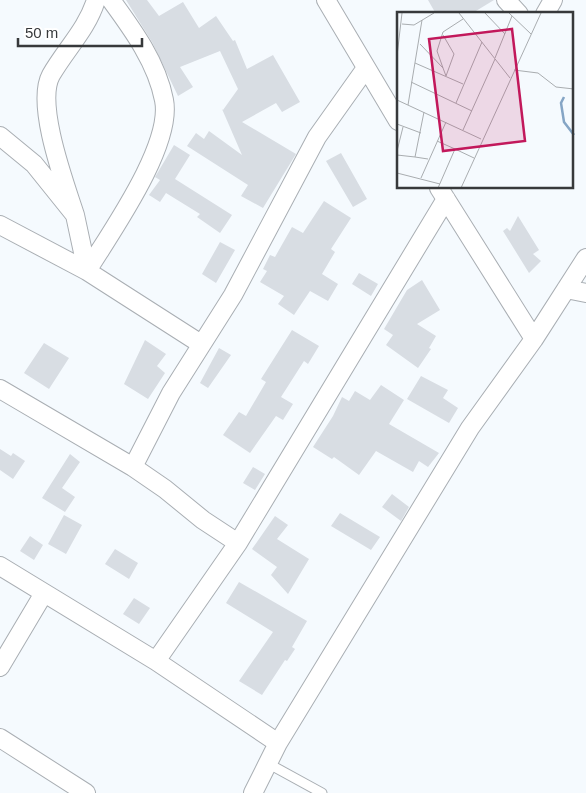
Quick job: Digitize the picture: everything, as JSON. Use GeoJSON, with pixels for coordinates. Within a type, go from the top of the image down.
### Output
{"type":"FeatureCollection","features":[{"type":"Feature","properties":{"kind":"street"},"geometry":{"type":"LineString","coordinates":[[87,271],[75,215],[55,155],[46,90],[50,76],[91,17],[96,0]]}},
{"type":"Feature","properties":{"kind":"street"},"geometry":{"type":"LineString","coordinates":[[87,271],[149,165],[165,123],[164,100],[151,63],[135,33],[111,0]]}},
{"type":"Feature","properties":{"kind":"street"},"geometry":{"type":"LineString","coordinates":[[326,0],[397,119]]}},
{"type":"Feature","properties":{"kind":"street"},"geometry":{"type":"LineString","coordinates":[[506,0],[517,12]]}},
{"type":"Feature","properties":{"kind":"street"},"geometry":{"type":"LineString","coordinates":[[546,12],[553,0]]}},
{"type":"Feature","properties":{"kind":"street"},"geometry":{"type":"LineString","coordinates":[[133,468],[171,394],[233,295],[317,137],[366,68]]}},
{"type":"Feature","properties":{"kind":"street"},"geometry":{"type":"LineString","coordinates":[[0,136],[34,164],[75,215]]}},
{"type":"Feature","properties":{"kind":"street"},"geometry":{"type":"LineString","coordinates":[[156,661],[238,543],[443,192],[534,340]]}},
{"type":"Feature","properties":{"kind":"street"},"geometry":{"type":"LineString","coordinates":[[0,225],[87,271],[201,344]]}},
{"type":"Feature","properties":{"kind":"street"},"geometry":{"type":"LineString","coordinates":[[253,793],[278,743],[470,428],[534,340],[586,258]]}},
{"type":"Feature","properties":{"kind":"street"},"geometry":{"type":"LineString","coordinates":[[566,289],[586,293]]}},
{"type":"Feature","properties":{"kind":"street"},"geometry":{"type":"LineString","coordinates":[[0,388],[166,489],[203,520],[238,543]]}},
{"type":"Feature","properties":{"kind":"street"},"geometry":{"type":"LineString","coordinates":[[0,566],[156,661],[278,743]]}},
{"type":"Feature","properties":{"kind":"street"},"geometry":{"type":"LineString","coordinates":[[0,667],[44,593]]}},
{"type":"Feature","properties":{"kind":"street"},"geometry":{"type":"LineString","coordinates":[[0,738],[86,793]]}},
{"type":"Feature","properties":{"kind":"lane"},"geometry":{"type":"LineString","coordinates":[[269,764],[322,793]]}},
{"type":"Feature","properties":{"kind":"building"},"geometry":{"type":"Polygon","coordinates":[[[126,0],[147,0],[159,16],[183,2],[199,28],[216,16],[233,41],[235,40],[247,69],[273,55],[300,102],[282,112],[276,103],[242,122],[296,154],[263,208],[241,196],[248,185],[187,146],[196,133],[204,139],[209,131],[242,155],[222,109],[238,89],[220,51],[180,67],[193,87],[178,96],[152,42],[126,0]]]}},
{"type":"Feature","properties":{"kind":"building"},"geometry":{"type":"Polygon","coordinates":[[[428,0],[494,0],[474,12],[435,12],[428,0]]]}},
{"type":"Feature","properties":{"kind":"building"},"geometry":{"type":"Polygon","coordinates":[[[174,145],[190,155],[175,179],[232,215],[220,233],[197,217],[200,214],[166,193],[160,202],[149,195],[160,180],[155,177],[174,145]]]}},
{"type":"Feature","properties":{"kind":"building"},"geometry":{"type":"Polygon","coordinates":[[[341,153],[367,199],[353,207],[326,161],[341,153]]]}},
{"type":"Feature","properties":{"kind":"building"},"geometry":{"type":"Polygon","coordinates":[[[324,201],[351,218],[331,249],[335,252],[322,274],[338,284],[328,301],[310,291],[294,315],[278,304],[284,296],[260,282],[267,271],[263,269],[270,255],[275,257],[292,227],[303,233],[324,201]]]}},
{"type":"Feature","properties":{"kind":"building"},"geometry":{"type":"Polygon","coordinates":[[[518,216],[539,250],[533,254],[541,261],[529,273],[503,231],[507,228],[510,231],[518,216]]]}},
{"type":"Feature","properties":{"kind":"building"},"geometry":{"type":"Polygon","coordinates":[[[220,242],[235,250],[216,283],[202,274],[220,242]]]}},
{"type":"Feature","properties":{"kind":"building"},"geometry":{"type":"Polygon","coordinates":[[[359,273],[378,284],[371,296],[352,284],[359,273]]]}},
{"type":"Feature","properties":{"kind":"building"},"geometry":{"type":"Polygon","coordinates":[[[422,280],[440,310],[417,324],[436,336],[429,348],[431,349],[418,368],[386,345],[393,335],[384,329],[407,290],[422,280]]]}},
{"type":"Feature","properties":{"kind":"building"},"geometry":{"type":"Polygon","coordinates":[[[292,330],[319,346],[308,364],[304,361],[281,397],[293,404],[283,420],[276,416],[250,453],[223,435],[239,412],[246,416],[266,382],[261,379],[292,330]]]}},
{"type":"Feature","properties":{"kind":"building"},"geometry":{"type":"Polygon","coordinates":[[[145,340],[166,354],[157,366],[165,373],[148,399],[124,384],[145,340]]]}},
{"type":"Feature","properties":{"kind":"building"},"geometry":{"type":"Polygon","coordinates":[[[44,343],[69,358],[49,389],[24,373],[44,343]]]}},
{"type":"Feature","properties":{"kind":"building"},"geometry":{"type":"Polygon","coordinates":[[[219,348],[231,355],[208,388],[200,383],[219,348]]]}},
{"type":"Feature","properties":{"kind":"building"},"geometry":{"type":"Polygon","coordinates":[[[421,376],[448,390],[443,398],[458,408],[449,423],[407,399],[421,376]]]}},
{"type":"Feature","properties":{"kind":"building"},"geometry":{"type":"Polygon","coordinates":[[[381,385],[404,400],[389,424],[439,453],[428,467],[419,461],[413,472],[376,451],[359,475],[334,457],[332,459],[313,447],[333,416],[342,397],[349,401],[355,391],[370,400],[381,385]]]}},
{"type":"Feature","properties":{"kind":"building"},"geometry":{"type":"Polygon","coordinates":[[[0,449],[11,456],[13,453],[25,461],[13,479],[0,470],[0,449]]]}},
{"type":"Feature","properties":{"kind":"building"},"geometry":{"type":"Polygon","coordinates":[[[70,454],[80,462],[62,488],[75,497],[65,512],[42,498],[70,454]]]}},
{"type":"Feature","properties":{"kind":"building"},"geometry":{"type":"Polygon","coordinates":[[[253,467],[265,474],[255,490],[243,483],[253,467]]]}},
{"type":"Feature","properties":{"kind":"building"},"geometry":{"type":"Polygon","coordinates":[[[392,494],[409,507],[401,521],[382,507],[392,494]]]}},
{"type":"Feature","properties":{"kind":"building"},"geometry":{"type":"Polygon","coordinates":[[[340,513],[380,537],[371,550],[331,526],[340,513]]]}},
{"type":"Feature","properties":{"kind":"building"},"geometry":{"type":"Polygon","coordinates":[[[64,515],[82,525],[66,554],[48,544],[64,515]]]}},
{"type":"Feature","properties":{"kind":"building"},"geometry":{"type":"Polygon","coordinates":[[[275,516],[288,525],[277,539],[309,559],[288,594],[271,575],[277,567],[252,549],[275,516]]]}},
{"type":"Feature","properties":{"kind":"building"},"geometry":{"type":"Polygon","coordinates":[[[30,536],[43,545],[34,560],[20,551],[30,536]]]}},
{"type":"Feature","properties":{"kind":"building"},"geometry":{"type":"Polygon","coordinates":[[[115,549],[138,563],[129,579],[105,564],[115,549]]]}},
{"type":"Feature","properties":{"kind":"building"},"geometry":{"type":"Polygon","coordinates":[[[239,582],[307,621],[292,647],[295,649],[287,661],[285,660],[262,695],[239,681],[273,632],[226,603],[239,582]]]}},
{"type":"Feature","properties":{"kind":"building"},"geometry":{"type":"Polygon","coordinates":[[[134,598],[150,608],[139,624],[123,614],[134,598]]]}}]}
